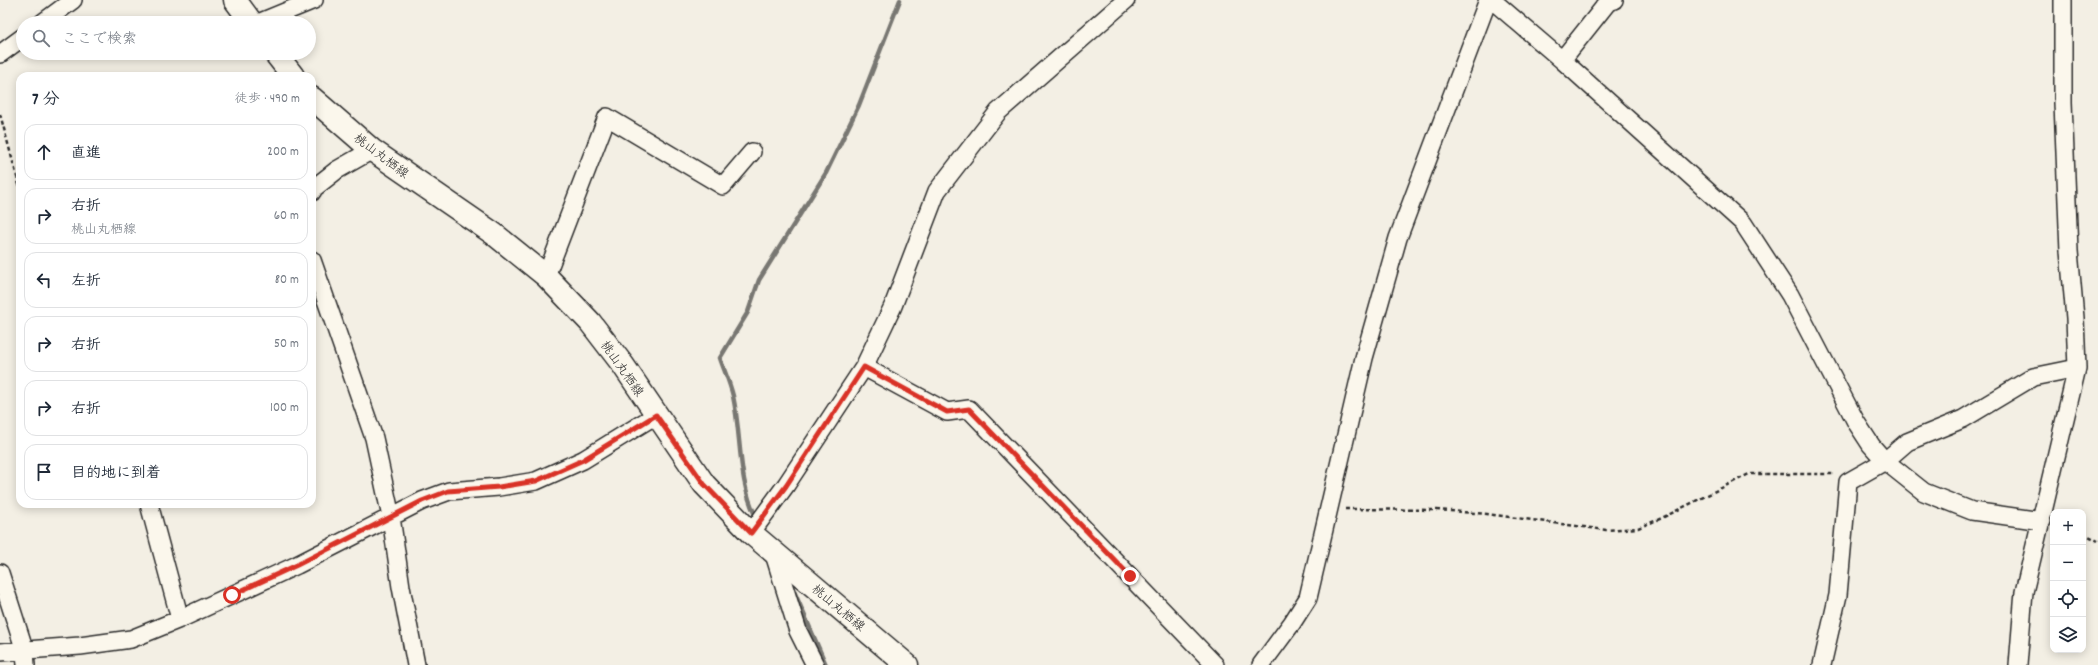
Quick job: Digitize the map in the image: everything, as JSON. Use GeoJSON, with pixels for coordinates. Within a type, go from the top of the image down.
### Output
{"type":"FeatureCollection","features":[{"type":"Feature","properties":{"kind":"main road"},"geometry":{"type":"LineString","coordinates":[[235,0],[247,16]]}},
{"type":"Feature","properties":{"kind":"main road"},"geometry":{"type":"LineString","coordinates":[[280,60],[290,72]]}},
{"type":"Feature","properties":{"kind":"main road","name":"桃山丸栖線"},"geometry":{"type":"LineString","coordinates":[[316,101],[372,150],[494,234],[546,276],[590,322],[623,365],[704,484],[751,533],[907,665]]}},
{"type":"Feature","properties":{"kind":"street"},"geometry":{"type":"LineString","coordinates":[[51,16],[73,0]]}},
{"type":"Feature","properties":{"kind":"street"},"geometry":{"type":"LineString","coordinates":[[275,16],[314,0]]}},
{"type":"Feature","properties":{"kind":"street"},"geometry":{"type":"LineString","coordinates":[[751,533],[786,486],[864,367],[893,306],[937,191],[998,112],[1126,0]]}},
{"type":"Feature","properties":{"kind":"street"},"geometry":{"type":"LineString","coordinates":[[1261,665],[1292,623],[1308,598],[1364,358],[1398,238],[1488,0]]}},
{"type":"Feature","properties":{"kind":"street"},"geometry":{"type":"LineString","coordinates":[[1492,0],[1562,60],[1743,223],[1790,295],[1856,422],[1871,446],[1885,461],[1924,492],[1972,511],[2042,521]]}},
{"type":"Feature","properties":{"kind":"street"},"geometry":{"type":"LineString","coordinates":[[1562,60],[1608,2],[1614,0]]}},
{"type":"Feature","properties":{"kind":"street"},"geometry":{"type":"LineString","coordinates":[[2018,665],[2024,592],[2077,368],[2063,103],[2063,0]]}},
{"type":"Feature","properties":{"kind":"street"},"geometry":{"type":"LineString","coordinates":[[0,54],[16,42]]}},
{"type":"Feature","properties":{"kind":"street"},"geometry":{"type":"LineString","coordinates":[[546,276],[607,117],[723,186],[752,152]]}},
{"type":"Feature","properties":{"kind":"street"},"geometry":{"type":"LineString","coordinates":[[316,186],[337,170],[372,150]]}},
{"type":"Feature","properties":{"kind":"street"},"geometry":{"type":"LineString","coordinates":[[316,271],[374,438],[391,517],[401,587],[416,665]]}},
{"type":"Feature","properties":{"kind":"street"},"geometry":{"type":"LineString","coordinates":[[864,367],[947,412],[969,409],[1215,665]]}},
{"type":"Feature","properties":{"kind":"street"},"geometry":{"type":"LineString","coordinates":[[1822,665],[1838,595],[1848,482],[1885,461],[1907,442],[1963,419],[2033,377],[2077,368]]}},
{"type":"Feature","properties":{"kind":"street"},"geometry":{"type":"LineString","coordinates":[[0,573],[16,655],[131,639],[180,619],[297,565],[422,501],[448,491],[499,487],[536,481],[583,460],[656,415]]}},
{"type":"Feature","properties":{"kind":"street"},"geometry":{"type":"LineString","coordinates":[[150,508],[180,619]]}},
{"type":"Feature","properties":{"kind":"street"},"geometry":{"type":"LineString","coordinates":[[773,551],[798,631],[814,665]]}},
{"type":"Feature","properties":{"kind":"path"},"geometry":{"type":"LineString","coordinates":[[0,114],[16,173]]}},
{"type":"Feature","properties":{"kind":"path"},"geometry":{"type":"LineString","coordinates":[[1328,509],[1437,510],[1487,514],[1606,530],[1638,528],[1656,521],[1749,474],[1838,474],[1848,482]]}},
{"type":"Feature","properties":{"kind":"path"},"geometry":{"type":"LineString","coordinates":[[2086,535],[2098,541]]}},
{"type":"Feature","properties":{"kind":"waterway"},"geometry":{"type":"LineString","coordinates":[[757,519],[746,489],[743,474],[733,396],[720,358],[748,312],[759,280],[826,173],[859,105],[900,0]]}},
{"type":"Feature","properties":{"kind":"waterway"},"geometry":{"type":"LineString","coordinates":[[793,589],[826,665]]}},
{"type":"Feature","properties":{"kind":"route"},"geometry":{"type":"LineString","coordinates":[[232,595],[297,565],[422,501],[448,491],[499,487],[536,481],[583,460],[656,415],[704,484],[751,533],[786,486],[864,367],[947,412],[969,409],[1130,576]]}}]}
